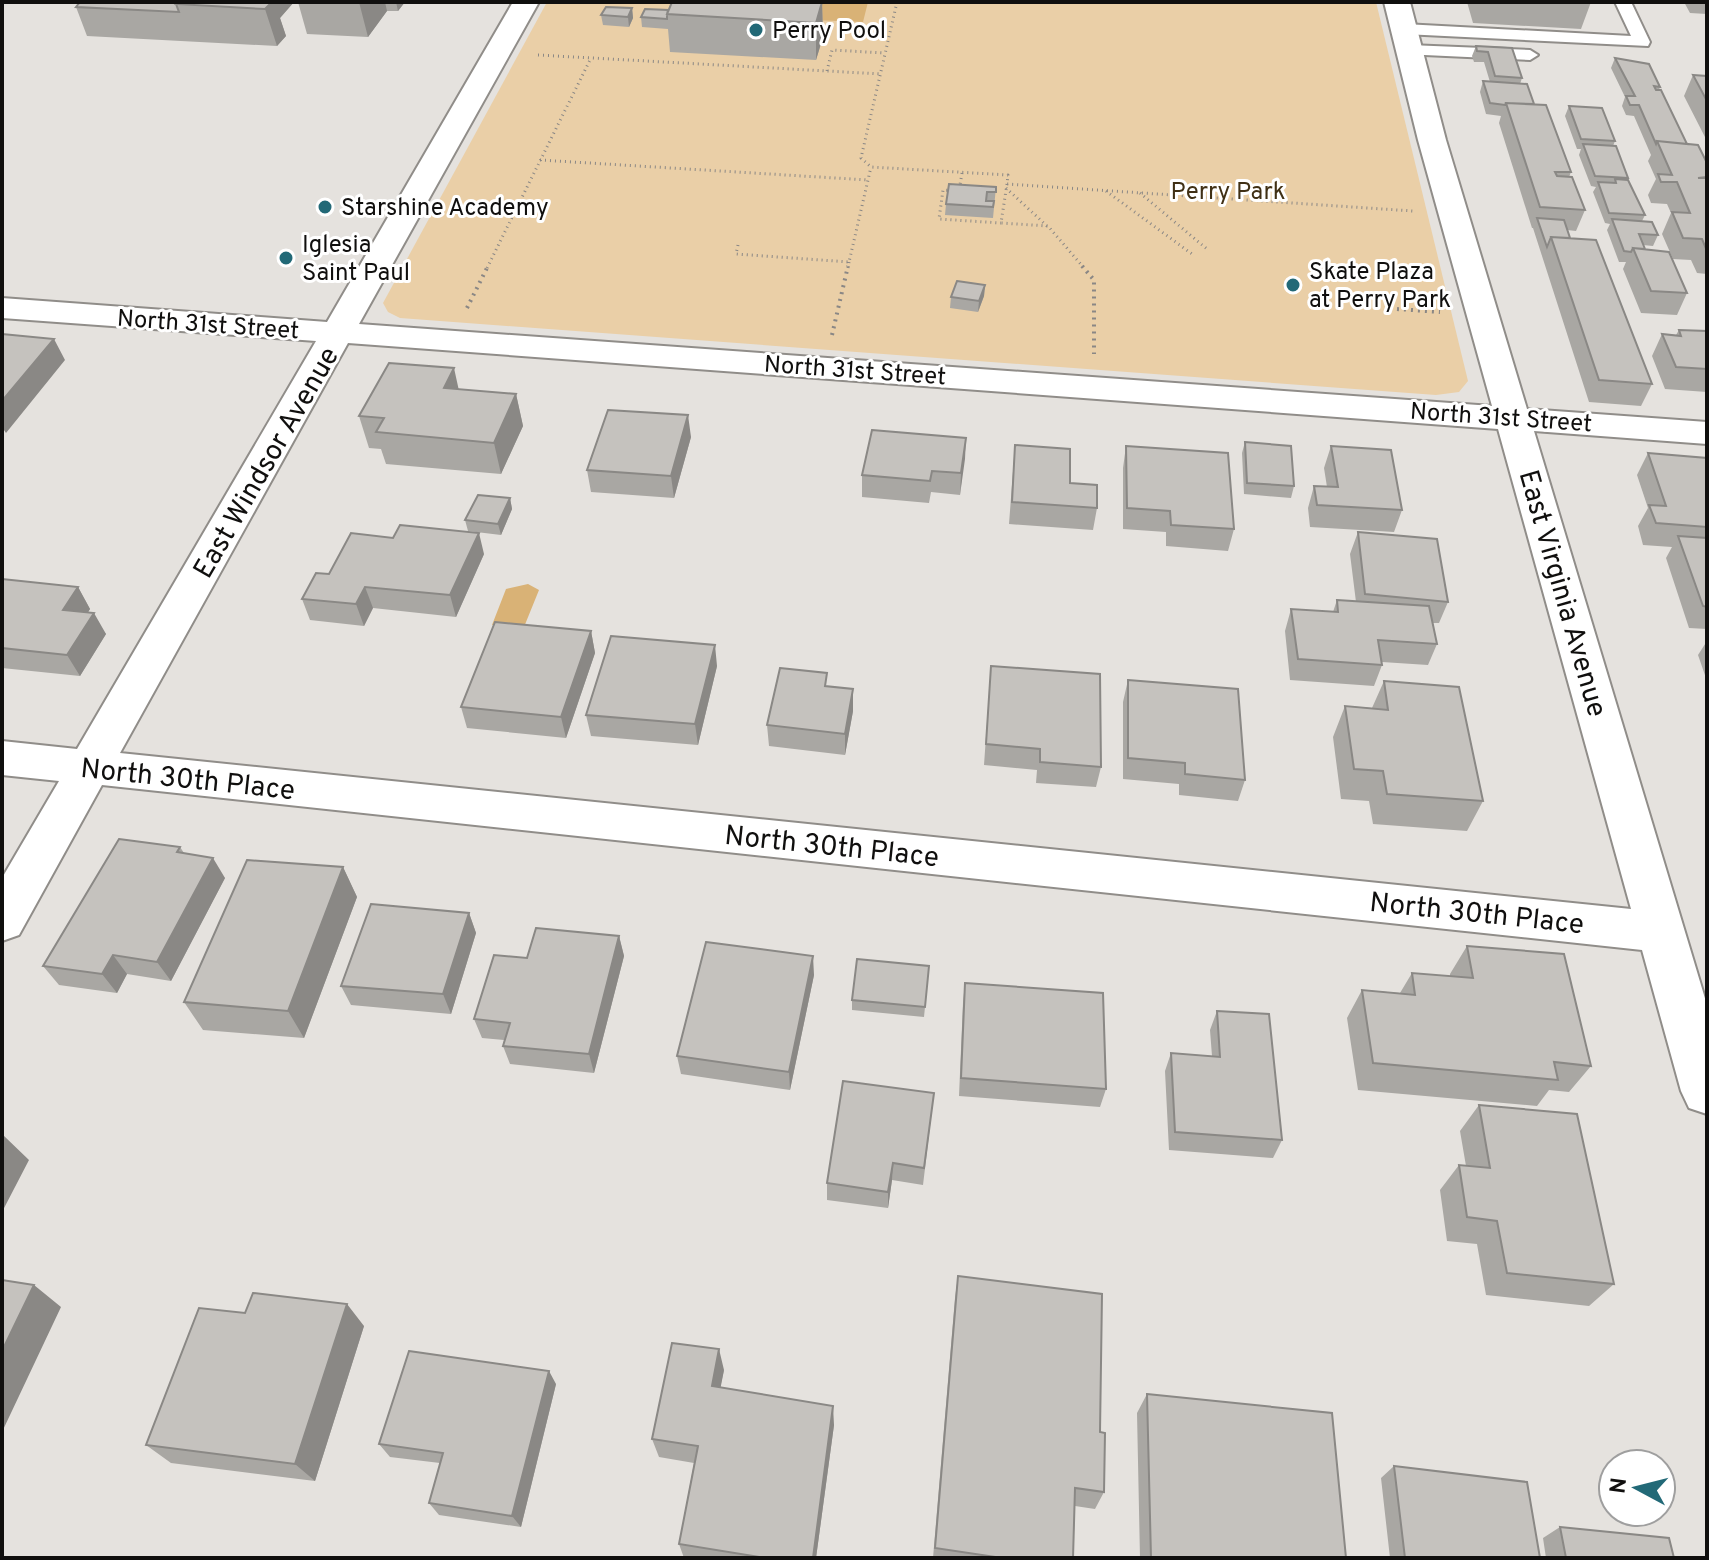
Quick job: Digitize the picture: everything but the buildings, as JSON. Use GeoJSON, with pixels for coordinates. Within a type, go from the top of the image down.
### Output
{"type":"FeatureCollection","features":[{"type":"Feature","properties":{"kind":"street","name":"East Windsor Avenue"},"geometry":{"type":"LineString","coordinates":[[2,921],[526,2]]}},
{"type":"Feature","properties":{"kind":"street","name":"East Virginia Avenue"},"geometry":{"type":"LineString","coordinates":[[1403,27],[1707,1091]]}},
{"type":"Feature","properties":{"kind":"street","name":"North 31st Street"},"geometry":{"type":"LineString","coordinates":[[2,308],[1707,433]]}},
{"type":"Feature","properties":{"kind":"street","name":"North 30th Place"},"geometry":{"type":"LineString","coordinates":[[2,758],[1662,932]]}},
{"type":"Feature","properties":{"kind":"lane"},"geometry":{"type":"LineString","coordinates":[[1403,27],[1642,42],[1623,2]]}},
{"type":"Feature","properties":{"kind":"lane"},"geometry":{"type":"LineString","coordinates":[[1403,27],[1530,55]]}},
{"type":"Feature","properties":{"kind":"path"},"geometry":{"type":"LineString","coordinates":[[897,2],[861,158],[871,167],[1008,175],[1001,223]]}},
{"type":"Feature","properties":{"kind":"path"},"geometry":{"type":"LineString","coordinates":[[827,71],[832,50],[885,53]]}},
{"type":"Feature","properties":{"kind":"path"},"geometry":{"type":"LineString","coordinates":[[536,55],[881,74]]}},
{"type":"Feature","properties":{"kind":"path"},"geometry":{"type":"LineString","coordinates":[[461,320],[591,58]]}},
{"type":"Feature","properties":{"kind":"path"},"geometry":{"type":"LineString","coordinates":[[540,160],[868,180]]}},
{"type":"Feature","properties":{"kind":"path"},"geometry":{"type":"LineString","coordinates":[[829,347],[871,167]]}},
{"type":"Feature","properties":{"kind":"path"},"geometry":{"type":"LineString","coordinates":[[962,173],[959,191],[943,190],[939,219],[1048,226]]}},
{"type":"Feature","properties":{"kind":"path"},"geometry":{"type":"LineString","coordinates":[[1006,186],[1422,212]]}},
{"type":"Feature","properties":{"kind":"path"},"geometry":{"type":"LineString","coordinates":[[1006,186],[1048,226],[1094,280],[1094,367]]}},
{"type":"Feature","properties":{"kind":"path"},"geometry":{"type":"LineString","coordinates":[[1105,191],[1192,254]]}},
{"type":"Feature","properties":{"kind":"path"},"geometry":{"type":"LineString","coordinates":[[1140,193],[1207,249]]}},
{"type":"Feature","properties":{"kind":"path"},"geometry":{"type":"LineString","coordinates":[[738,245],[736,254],[849,262]]}},
{"type":"Feature","properties":{"kind":"path"},"geometry":{"type":"LineString","coordinates":[[1397,309],[1447,312]]}},
{"type":"Feature","properties":{"kind":"green space","name":"Perry Park"},"geometry":{"type":"Polygon","coordinates":[[[547,2],[1376,2],[1468,381],[1459,392],[1436,395],[400,318],[388,312],[383,303],[547,2]]]}},
{"type":"Feature","properties":{"kind":"shaded area"},"geometry":{"type":"Polygon","coordinates":[[[818,2],[868,2],[863,22],[813,20],[818,2]]]}},
{"type":"Feature","properties":{"kind":"shaded area"},"geometry":{"type":"Polygon","coordinates":[[[528,584],[539,590],[524,627],[492,625],[506,589],[528,584]]]}},
{"type":"Feature","properties":{"kind":"place","name":"Perry Pool"},"geometry":{"type":"Point","coordinates":[756,30]}},
{"type":"Feature","properties":{"kind":"place","name":"Starshine Academy"},"geometry":{"type":"Point","coordinates":[325,207]}},
{"type":"Feature","properties":{"kind":"place","name":"Iglesia Saint Paul"},"geometry":{"type":"Point","coordinates":[286,258]}},
{"type":"Feature","properties":{"kind":"place","name":"Skate Plaza at Perry Park"},"geometry":{"type":"Point","coordinates":[1293,285]}}]}
